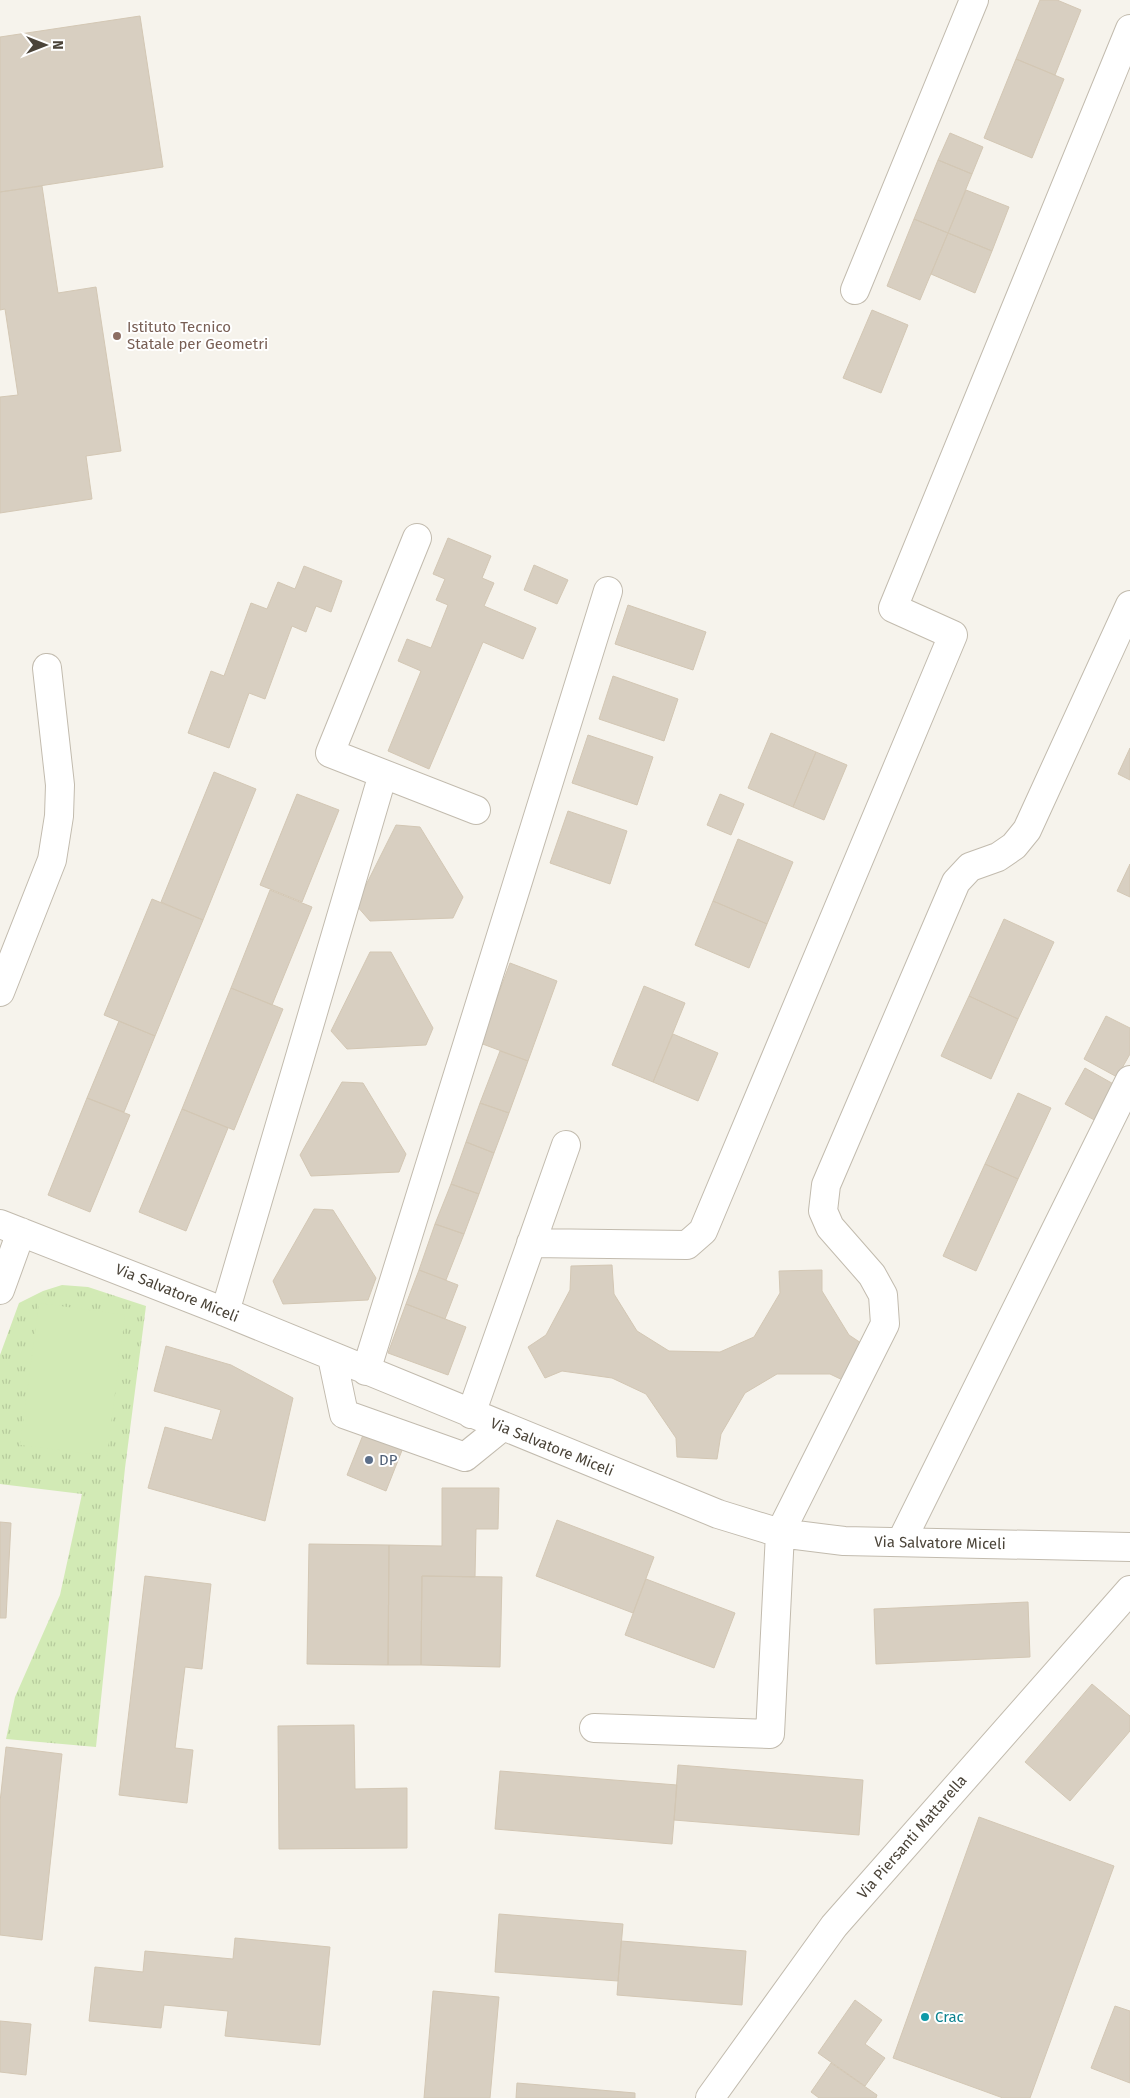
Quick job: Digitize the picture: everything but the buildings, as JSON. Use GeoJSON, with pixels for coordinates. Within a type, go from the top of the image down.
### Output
{"type":"FeatureCollection","features":[{"type":"Feature","properties":{"kind":"street"},"geometry":{"type":"LineString","coordinates":[[855,290],[974,0]]}},
{"type":"Feature","properties":{"kind":"street"},"geometry":{"type":"LineString","coordinates":[[531,1243],[687,1244],[703,1231],[953,635],[893,608],[1130,29]]}},
{"type":"Feature","properties":{"kind":"street"},"geometry":{"type":"LineString","coordinates":[[417,538],[330,753],[476,810]]}},
{"type":"Feature","properties":{"kind":"street"},"geometry":{"type":"LineString","coordinates":[[366,1371],[608,591]]}},
{"type":"Feature","properties":{"kind":"street"},"geometry":{"type":"LineString","coordinates":[[594,1728],[770,1734],[780,1533],[884,1324],[883,1295],[872,1275],[830,1227],[823,1211],[826,1185],[956,882],[970,867],[998,858],[1014,846],[1027,830],[1130,605]]}},
{"type":"Feature","properties":{"kind":"street"},"geometry":{"type":"LineString","coordinates":[[0,992],[52,860],[56,834],[60,785],[47,668]]}},
{"type":"Feature","properties":{"kind":"street"},"geometry":{"type":"LineString","coordinates":[[226,1312],[383,774]]}},
{"type":"Feature","properties":{"kind":"street"},"geometry":{"type":"LineString","coordinates":[[901,1542],[1130,1080]]}},
{"type":"Feature","properties":{"kind":"street"},"geometry":{"type":"LineString","coordinates":[[471,1414],[566,1145]]}},
{"type":"Feature","properties":{"kind":"street"},"geometry":{"type":"LineString","coordinates":[[0,1290],[10,1228]]}},
{"type":"Feature","properties":{"kind":"street","name":"Via Salvatore Miceli"},"geometry":{"type":"LineString","coordinates":[[10,1228],[226,1312],[502,1427],[718,1514],[780,1533],[844,1540],[1130,1546]]}},
{"type":"Feature","properties":{"kind":"street"},"geometry":{"type":"LineString","coordinates":[[332,1357],[344,1414],[465,1457],[502,1427]]}},
{"type":"Feature","properties":{"kind":"street","name":"Via Piersanti Mattarella"},"geometry":{"type":"LineString","coordinates":[[710,2098],[834,1926],[1130,1590]]}},
{"type":"Feature","properties":{"kind":"green space"},"geometry":{"type":"Polygon","coordinates":[[[62,1285],[88,1287],[146,1306],[125,1468],[96,1747],[6,1739],[15,1697],[60,1595],[82,1494],[0,1484],[0,1355],[19,1303],[43,1291],[62,1285]]]}},
{"type":"Feature","properties":{"kind":"green space"},"geometry":{"type":"Polygon","coordinates":[[[39,1303],[125,1315],[107,1456],[20,1445],[39,1303]]]}},
{"type":"Feature","properties":{"kind":"place","name":"Istituto Tecnico Statale per Geometri"},"geometry":{"type":"Point","coordinates":[117,336]}},
{"type":"Feature","properties":{"kind":"place","name":"DP"},"geometry":{"type":"Point","coordinates":[369,1460]}},
{"type":"Feature","properties":{"kind":"place","name":"Crac"},"geometry":{"type":"Point","coordinates":[925,2017]}}]}
